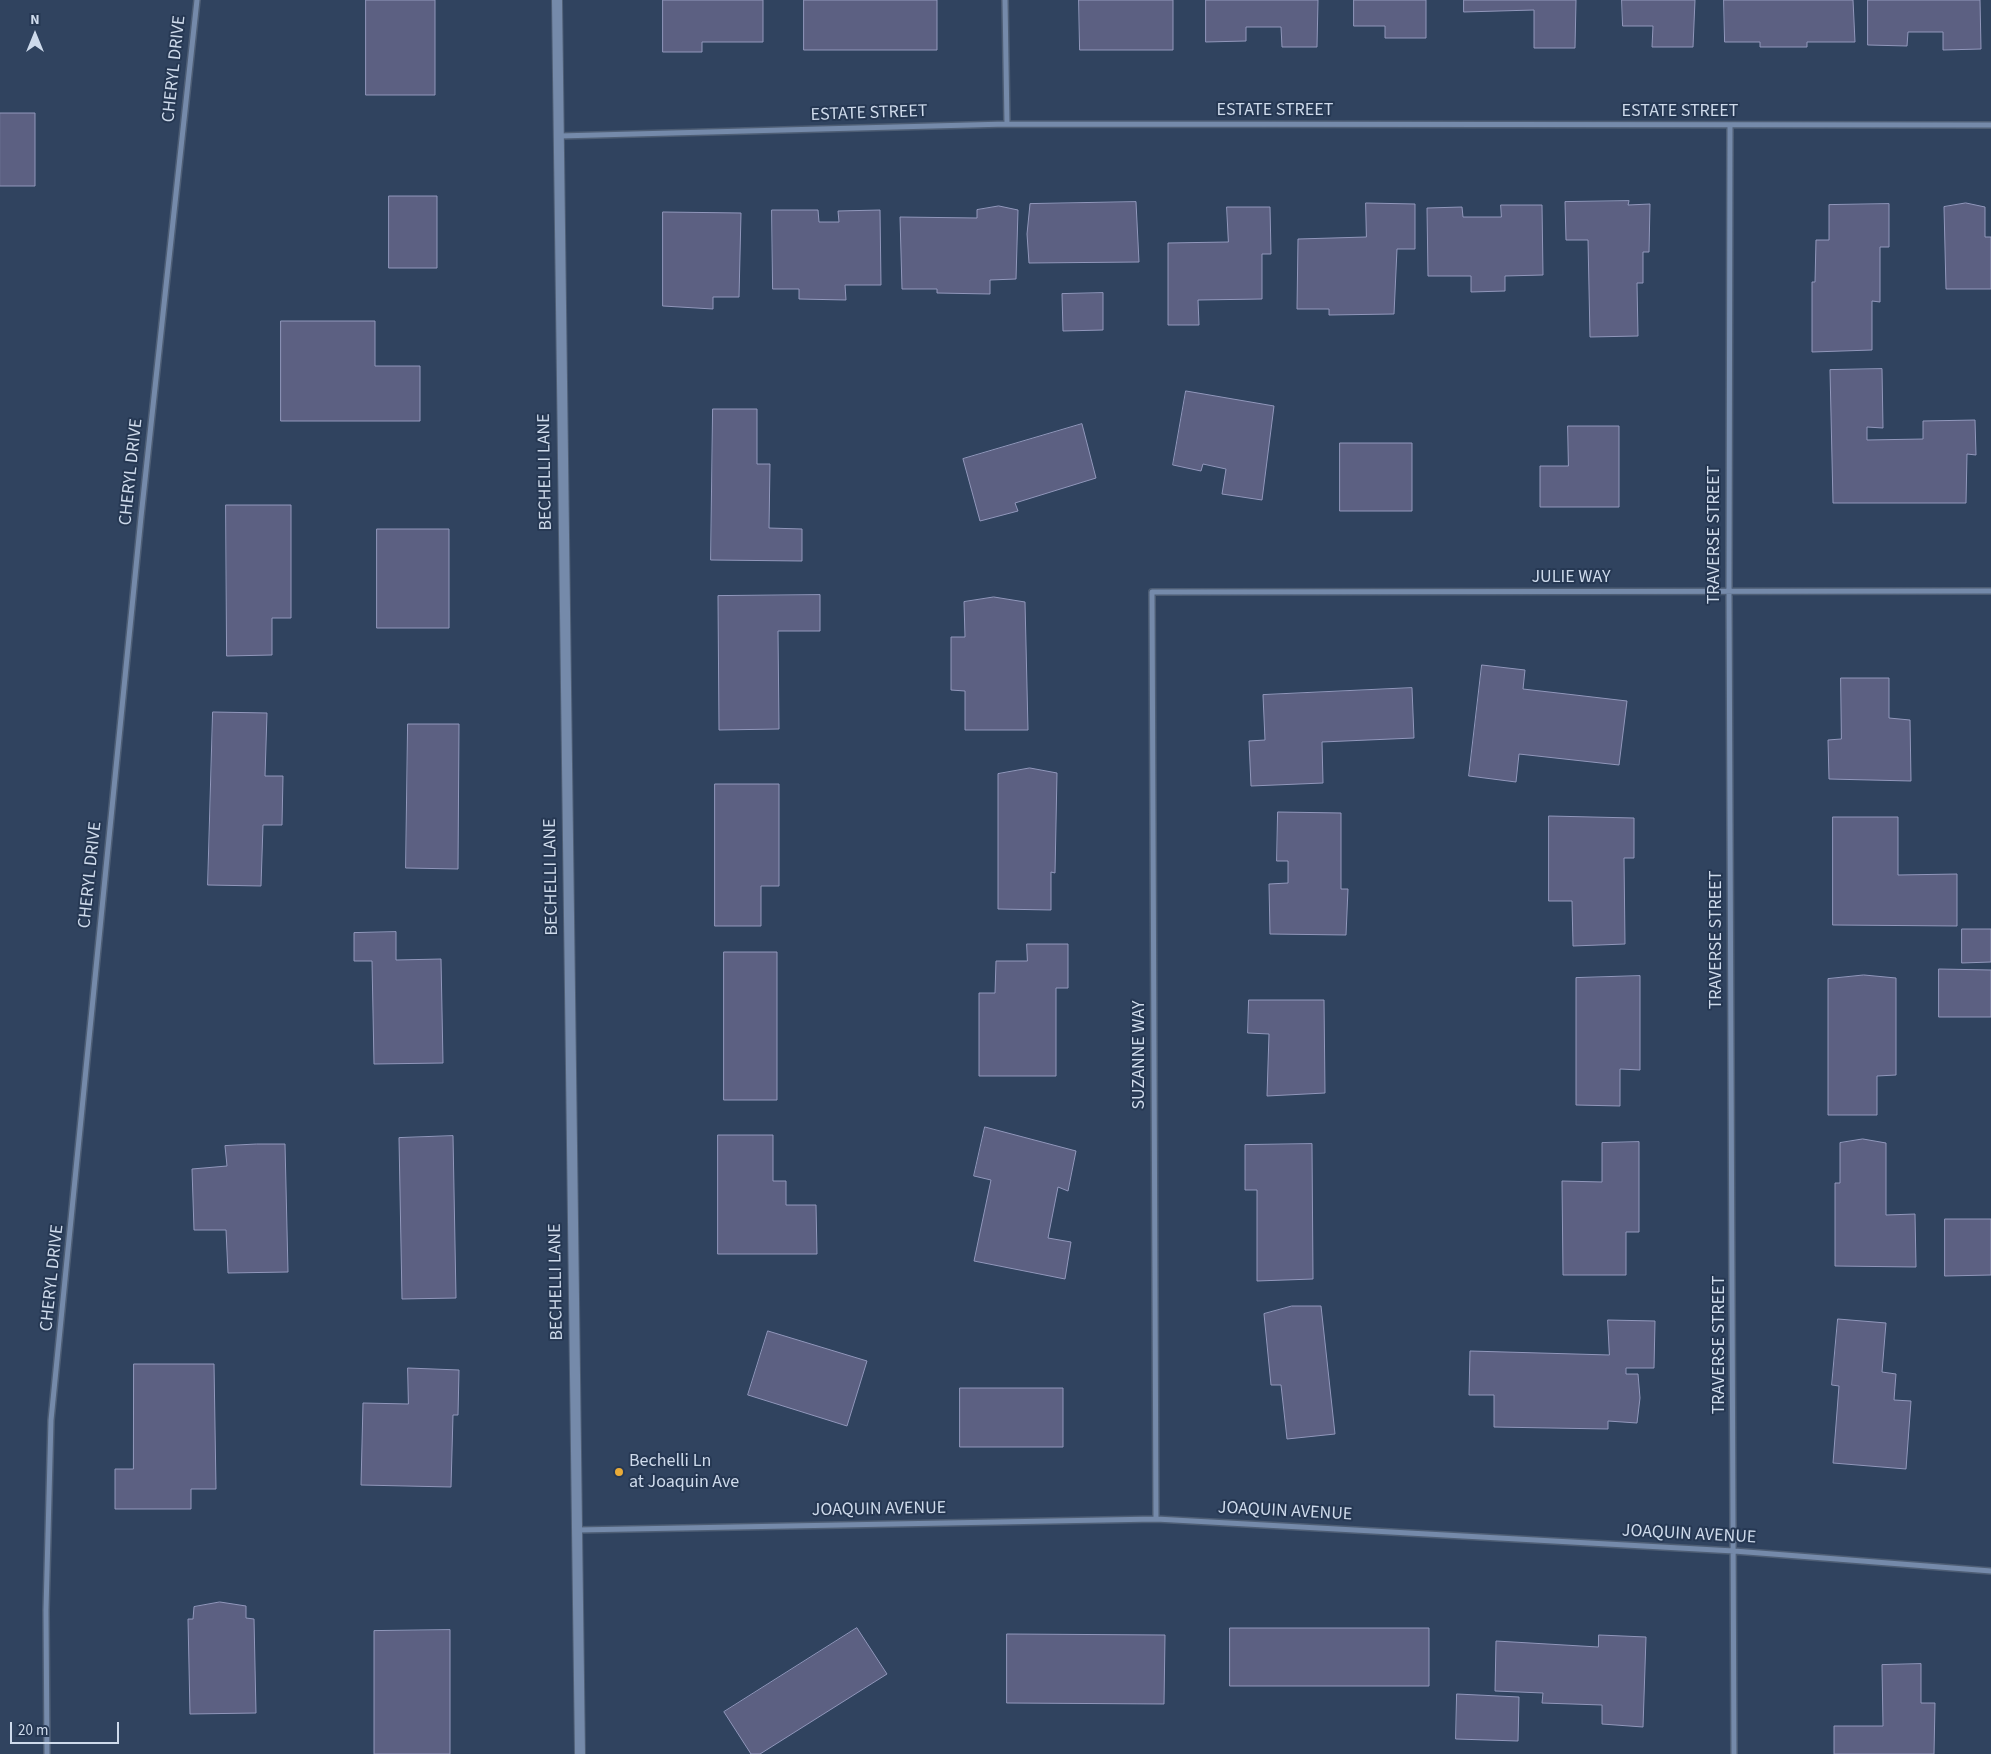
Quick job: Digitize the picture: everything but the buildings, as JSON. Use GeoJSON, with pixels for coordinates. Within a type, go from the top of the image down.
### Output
{"type":"FeatureCollection","features":[{"type":"Feature","properties":{"kind":"main road","name":"BECHELLI LANE"},"geometry":{"type":"LineString","coordinates":[[557,0],[580,1754]]}},
{"type":"Feature","properties":{"kind":"street","name":"CHERYL DRIVE"},"geometry":{"type":"LineString","coordinates":[[47,1754],[46,1610],[51,1420],[141,517],[197,0]]}},
{"type":"Feature","properties":{"kind":"street"},"geometry":{"type":"LineString","coordinates":[[1005,0],[1008,124]]}},
{"type":"Feature","properties":{"kind":"street","name":"ESTATE STREET"},"geometry":{"type":"LineString","coordinates":[[558,136],[1008,124],[1991,125]]}},
{"type":"Feature","properties":{"kind":"street","name":"TRAVERSE STREET"},"geometry":{"type":"LineString","coordinates":[[1730,126],[1729,592],[1734,1754]]}},
{"type":"Feature","properties":{"kind":"street","name":"JULIE WAY"},"geometry":{"type":"LineString","coordinates":[[1152,592],[1991,591]]}},
{"type":"Feature","properties":{"kind":"street","name":"SUZANNE WAY"},"geometry":{"type":"LineString","coordinates":[[1152,592],[1156,1519]]}},
{"type":"Feature","properties":{"kind":"street","name":"JOAQUIN AVENUE"},"geometry":{"type":"LineString","coordinates":[[576,1530],[1156,1519],[1734,1551],[1991,1572]]}},
{"type":"Feature","properties":{"kind":"place","name":"Bechelli Ln at Joaquin Ave"},"geometry":{"type":"Point","coordinates":[619,1472]}}]}
